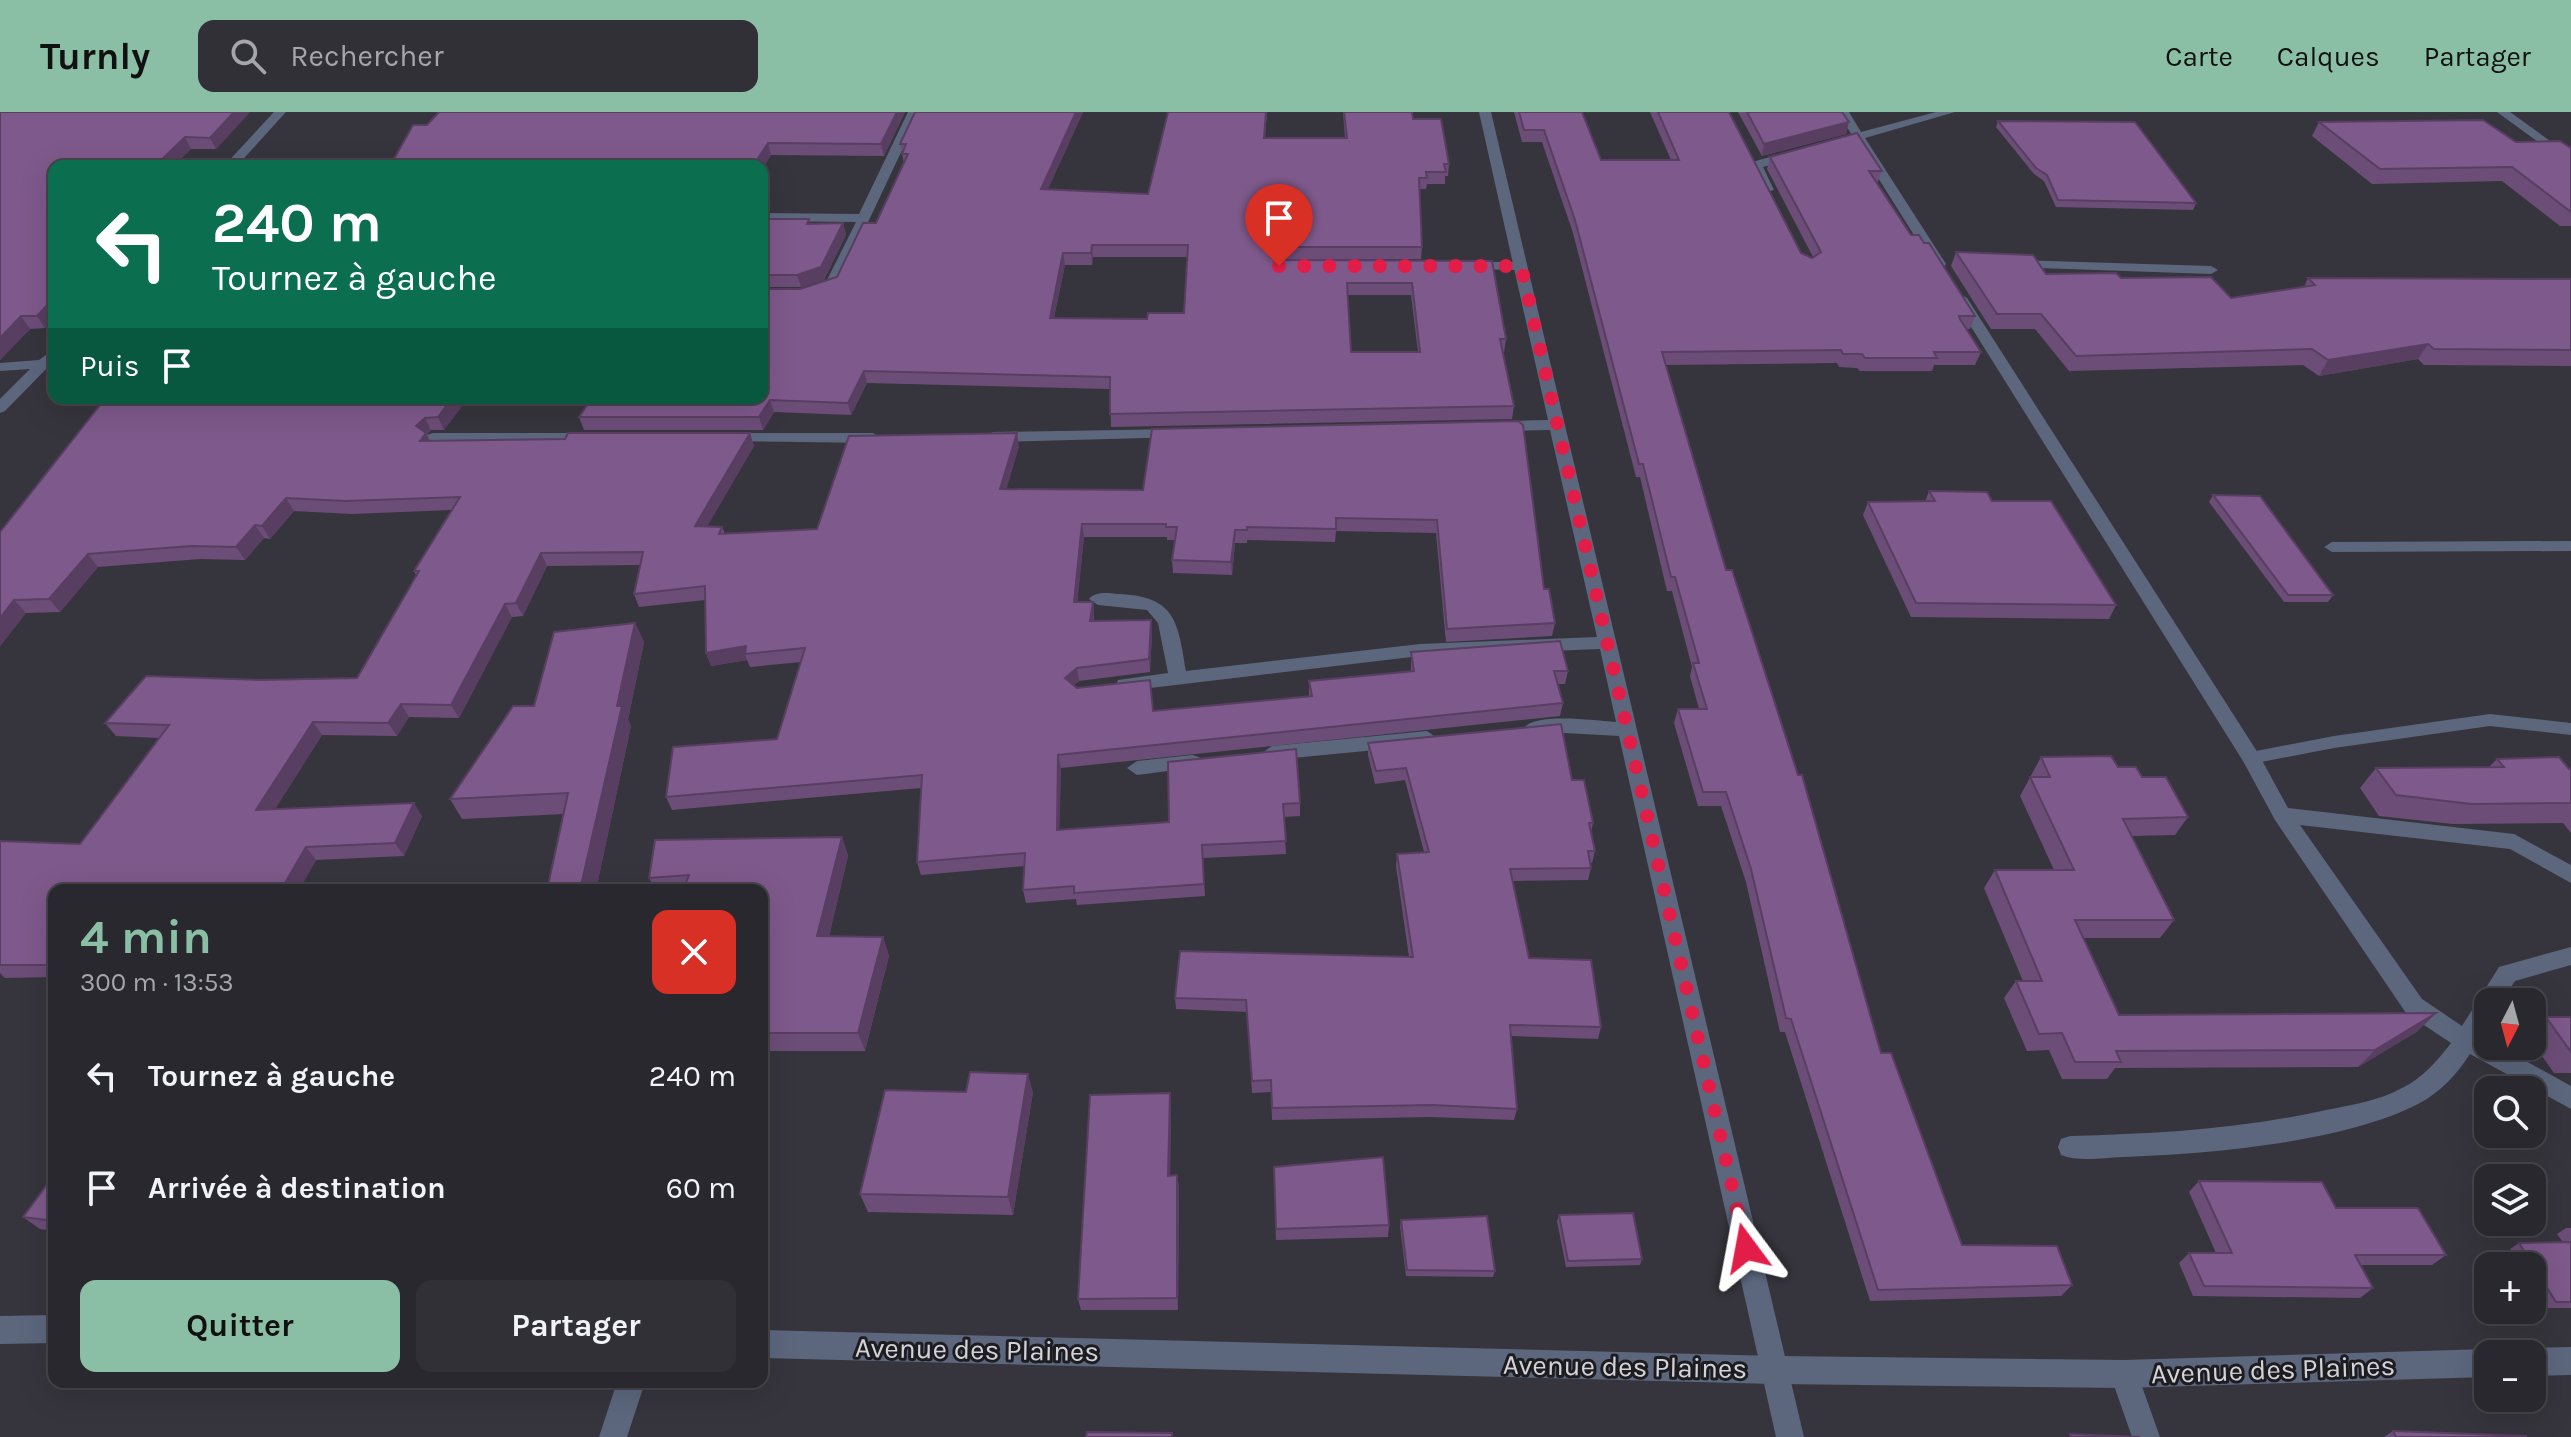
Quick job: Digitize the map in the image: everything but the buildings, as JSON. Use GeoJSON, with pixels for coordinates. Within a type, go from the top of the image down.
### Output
{"type":"FeatureCollection","features":[{"type":"Feature","properties":{"kind":"street"},"geometry":{"type":"LineString","coordinates":[[236,160],[280,112]]}},
{"type":"Feature","properties":{"kind":"street"},"geometry":{"type":"LineString","coordinates":[[768,294],[802,294],[832,285],[914,112]]}},
{"type":"Feature","properties":{"kind":"street"},"geometry":{"type":"LineString","coordinates":[[1485,112],[1790,1437]]}},
{"type":"Feature","properties":{"kind":"street"},"geometry":{"type":"LineString","coordinates":[[1843,112],[1944,260],[2251,758],[2282,815],[2396,985],[2436,1023],[2571,1098]]}},
{"type":"Feature","properties":{"kind":"street"},"geometry":{"type":"LineString","coordinates":[[1830,144],[1949,112]]}},
{"type":"Feature","properties":{"kind":"street"},"geometry":{"type":"LineString","coordinates":[[2503,112],[2571,162]]}},
{"type":"Feature","properties":{"kind":"street"},"geometry":{"type":"LineString","coordinates":[[1756,165],[1815,148]]}},
{"type":"Feature","properties":{"kind":"street"},"geometry":{"type":"LineString","coordinates":[[1749,152],[1778,208]]}},
{"type":"Feature","properties":{"kind":"street"},"geometry":{"type":"LineString","coordinates":[[768,217],[863,218]]}},
{"type":"Feature","properties":{"kind":"street"},"geometry":{"type":"LineString","coordinates":[[1998,263],[2211,270]]}},
{"type":"Feature","properties":{"kind":"street"},"geometry":{"type":"LineString","coordinates":[[0,367],[48,359]]}},
{"type":"Feature","properties":{"kind":"street"},"geometry":{"type":"LineString","coordinates":[[0,408],[48,359]]}},
{"type":"Feature","properties":{"kind":"street"},"geometry":{"type":"LineString","coordinates":[[1479,427],[1556,425]]}},
{"type":"Feature","properties":{"kind":"street"},"geometry":{"type":"LineString","coordinates":[[973,438],[1202,433]]}},
{"type":"Feature","properties":{"kind":"street"},"geometry":{"type":"LineString","coordinates":[[433,438],[608,438]]}},
{"type":"Feature","properties":{"kind":"street"},"geometry":{"type":"LineString","coordinates":[[703,438],[894,438]]}},
{"type":"Feature","properties":{"kind":"street"},"geometry":{"type":"LineString","coordinates":[[1098,599],[1144,600],[1159,607],[1169,625],[1178,678]]}},
{"type":"Feature","properties":{"kind":"street"},"geometry":{"type":"LineString","coordinates":[[1107,687],[1420,650],[1606,643]]}},
{"type":"Feature","properties":{"kind":"street"},"geometry":{"type":"LineString","coordinates":[[1520,729],[1565,726],[1626,730]]}},
{"type":"Feature","properties":{"kind":"street"},"geometry":{"type":"LineString","coordinates":[[1244,756],[1444,736]]}},
{"type":"Feature","properties":{"kind":"street"},"geometry":{"type":"LineString","coordinates":[[1137,768],[1214,760]]}},
{"type":"Feature","properties":{"kind":"street"},"geometry":{"type":"LineString","coordinates":[[2282,815],[2514,842],[2571,875]]}},
{"type":"Feature","properties":{"kind":"street"},"geometry":{"type":"LineString","coordinates":[[2070,1147],[2166,1146],[2268,1136],[2367,1112],[2421,1091],[2467,1040],[2507,974],[2571,956]]}},
{"type":"Feature","properties":{"kind":"street"},"geometry":{"type":"LineString","coordinates":[[0,1330],[48,1329]]}},
{"type":"Feature","properties":{"kind":"street","name":"Avenue des Plaines"},"geometry":{"type":"LineString","coordinates":[[768,1344],[1775,1370],[2124,1374],[2474,1363]]}},
{"type":"Feature","properties":{"kind":"street"},"geometry":{"type":"LineString","coordinates":[[2546,1362],[2571,1361]]}},
{"type":"Feature","properties":{"kind":"street"},"geometry":{"type":"LineString","coordinates":[[2124,1374],[2146,1437]]}},
{"type":"Feature","properties":{"kind":"street"},"geometry":{"type":"LineString","coordinates":[[613,1437],[629,1388]]}},
{"type":"Feature","properties":{"kind":"lane"},"geometry":{"type":"LineString","coordinates":[[1445,266],[1521,266]]}},
{"type":"Feature","properties":{"kind":"lane"},"geometry":{"type":"LineString","coordinates":[[2332,547],[2571,546]]}},
{"type":"Feature","properties":{"kind":"lane"},"geometry":{"type":"LineString","coordinates":[[2251,758],[2334,742],[2490,720],[2571,729]]}},
{"type":"Feature","properties":{"kind":"route"},"geometry":{"type":"LineString","coordinates":[[1279,266],[1521,266],[1746,1248]]}}]}
